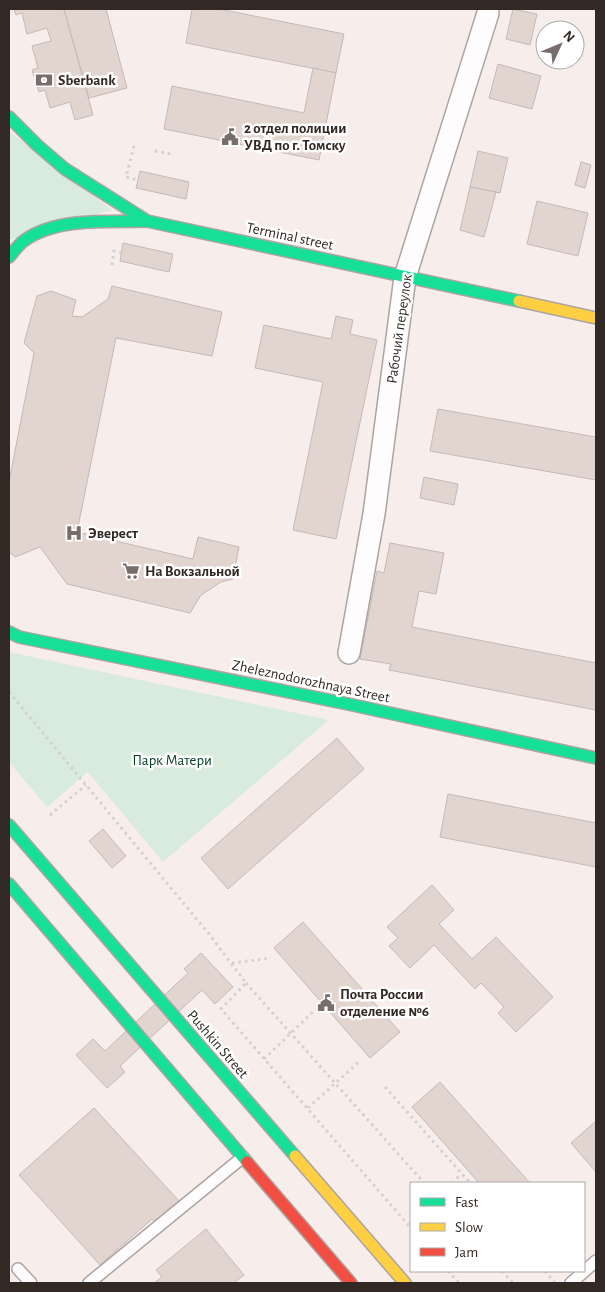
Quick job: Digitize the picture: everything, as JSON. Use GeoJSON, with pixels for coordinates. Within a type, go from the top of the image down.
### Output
{"type":"FeatureCollection","features":[{"type":"Feature","properties":{"kind":"main road","name":"Terminal street"},"geometry":{"type":"LineString","coordinates":[[9,116],[37,145],[65,169],[147,221],[596,318]]}},
{"type":"Feature","properties":{"kind":"main road"},"geometry":{"type":"LineString","coordinates":[[9,257],[25,240],[49,229],[77,223],[147,221]]}},
{"type":"Feature","properties":{"kind":"main road","name":"Zheleznodorozhnaya Street"},"geometry":{"type":"LineString","coordinates":[[12,636],[348,704],[596,758]]}},
{"type":"Feature","properties":{"kind":"main road","name":"Pushkin Street"},"geometry":{"type":"LineString","coordinates":[[9,825],[405,1283]]}},
{"type":"Feature","properties":{"kind":"main road"},"geometry":{"type":"LineString","coordinates":[[9,884],[351,1283]]}},
{"type":"Feature","properties":{"kind":"street","name":"Рабочий переулок"},"geometry":{"type":"LineString","coordinates":[[349,653],[374,514],[405,277],[488,13]]}},
{"type":"Feature","properties":{"kind":"lane"},"geometry":{"type":"LineString","coordinates":[[89,1283],[242,1156]]}},
{"type":"Feature","properties":{"kind":"lane"},"geometry":{"type":"LineString","coordinates":[[585,1271],[596,1261]]}},
{"type":"Feature","properties":{"kind":"lane"},"geometry":{"type":"LineString","coordinates":[[18,1270],[30,1283]]}},
{"type":"Feature","properties":{"kind":"lane"},"geometry":{"type":"LineString","coordinates":[[571,1283],[584,1272]]}},
{"type":"Feature","properties":{"kind":"path"},"geometry":{"type":"LineString","coordinates":[[134,146],[126,177],[138,180]]}},
{"type":"Feature","properties":{"kind":"path"},"geometry":{"type":"LineString","coordinates":[[155,151],[171,154]]}},
{"type":"Feature","properties":{"kind":"path"},"geometry":{"type":"LineString","coordinates":[[112,265],[114,252],[122,252]]}},
{"type":"Feature","properties":{"kind":"path"},"geometry":{"type":"LineString","coordinates":[[9,692],[232,963],[246,984],[423,1182]]}},
{"type":"Feature","properties":{"kind":"path"},"geometry":{"type":"LineString","coordinates":[[50,815],[86,785]]}},
{"type":"Feature","properties":{"kind":"path"},"geometry":{"type":"LineString","coordinates":[[232,963],[271,958]]}},
{"type":"Feature","properties":{"kind":"path"},"geometry":{"type":"LineString","coordinates":[[246,984],[221,1009],[410,1226]]}},
{"type":"Feature","properties":{"kind":"path"},"geometry":{"type":"LineString","coordinates":[[264,1059],[316,1009]]}},
{"type":"Feature","properties":{"kind":"path"},"geometry":{"type":"LineString","coordinates":[[308,1108],[361,1060]]}},
{"type":"Feature","properties":{"kind":"path"},"geometry":{"type":"LineString","coordinates":[[385,1087],[469,1182]]}},
{"type":"Feature","properties":{"kind":"path"},"geometry":{"type":"LineString","coordinates":[[453,1182],[462,1174]]}},
{"type":"Feature","properties":{"kind":"path"},"geometry":{"type":"LineString","coordinates":[[449,1272],[459,1283]]}},
{"type":"Feature","properties":{"kind":"path"},"geometry":{"type":"LineString","coordinates":[[503,1272],[513,1283]]}},
{"type":"Feature","properties":{"kind":"path"},"geometry":{"type":"LineString","coordinates":[[546,1272],[556,1283]]}},
{"type":"Feature","properties":{"kind":"green space"},"geometry":{"type":"Polygon","coordinates":[[[9,131],[112,210],[9,240],[9,131]]]}},
{"type":"Feature","properties":{"kind":"green space","name":"Парк Матери"},"geometry":{"type":"Polygon","coordinates":[[[9,652],[329,720],[163,862],[88,772],[47,807],[9,762],[9,652]]]}},
{"type":"Feature","properties":{"kind":"building"},"geometry":{"type":"Polygon","coordinates":[[[14,9],[64,9],[93,115],[75,120],[70,102],[50,108],[45,90],[39,92],[32,70],[38,68],[32,46],[51,41],[47,28],[27,34],[22,13],[16,15],[14,9]]]}},
{"type":"Feature","properties":{"kind":"building"},"geometry":{"type":"Polygon","coordinates":[[[64,9],[106,9],[127,88],[89,98],[64,9]]]}},
{"type":"Feature","properties":{"kind":"building"},"geometry":{"type":"Polygon","coordinates":[[[192,9],[219,9],[344,34],[336,73],[186,43],[192,9]]]}},
{"type":"Feature","properties":{"kind":"building"},"geometry":{"type":"Polygon","coordinates":[[[513,9],[537,14],[530,45],[506,39],[513,9]]]}},
{"type":"Feature","properties":{"kind":"building"},"geometry":{"type":"Polygon","coordinates":[[[498,64],[541,76],[532,109],[489,98],[498,64]]]}},
{"type":"Feature","properties":{"kind":"building"},"geometry":{"type":"Polygon","coordinates":[[[313,68],[336,73],[319,160],[164,129],[172,86],[304,113],[313,68]]]}},
{"type":"Feature","properties":{"kind":"building"},"geometry":{"type":"Polygon","coordinates":[[[478,151],[508,158],[500,193],[470,187],[478,151]]]}},
{"type":"Feature","properties":{"kind":"building"},"geometry":{"type":"Polygon","coordinates":[[[581,162],[591,165],[585,188],[575,185],[581,162]]]}},
{"type":"Feature","properties":{"kind":"building"},"geometry":{"type":"Polygon","coordinates":[[[140,171],[189,182],[186,199],[136,188],[140,171]]]}},
{"type":"Feature","properties":{"kind":"building"},"geometry":{"type":"Polygon","coordinates":[[[470,187],[496,192],[484,237],[460,230],[470,187]]]}},
{"type":"Feature","properties":{"kind":"building"},"geometry":{"type":"Polygon","coordinates":[[[537,201],[588,213],[578,256],[527,244],[537,201]]]}},
{"type":"Feature","properties":{"kind":"building"},"geometry":{"type":"Polygon","coordinates":[[[123,243],[173,254],[169,272],[120,261],[123,243]]]}},
{"type":"Feature","properties":{"kind":"building"},"geometry":{"type":"Polygon","coordinates":[[[112,286],[222,312],[212,356],[116,338],[77,532],[193,559],[198,537],[239,547],[233,579],[221,582],[201,595],[190,613],[67,584],[40,547],[15,557],[9,552],[9,482],[34,353],[24,343],[37,296],[51,291],[76,300],[72,316],[82,317],[108,299],[112,286]]]}},
{"type":"Feature","properties":{"kind":"building"},"geometry":{"type":"Polygon","coordinates":[[[336,316],[353,320],[350,334],[377,340],[336,539],[293,530],[323,382],[255,368],[264,325],[331,339],[336,316]]]}},
{"type":"Feature","properties":{"kind":"building"},"geometry":{"type":"Polygon","coordinates":[[[438,409],[596,437],[596,480],[430,451],[438,409]]]}},
{"type":"Feature","properties":{"kind":"building"},"geometry":{"type":"Polygon","coordinates":[[[424,477],[458,484],[454,505],[420,498],[424,477]]]}},
{"type":"Feature","properties":{"kind":"building"},"geometry":{"type":"Polygon","coordinates":[[[390,543],[444,553],[436,594],[419,591],[412,627],[596,663],[596,710],[389,670],[391,664],[360,659],[377,571],[384,573],[390,543]]]}},
{"type":"Feature","properties":{"kind":"building"},"geometry":{"type":"Polygon","coordinates":[[[337,738],[364,769],[228,889],[201,858],[337,738]]]}},
{"type":"Feature","properties":{"kind":"building"},"geometry":{"type":"Polygon","coordinates":[[[448,794],[596,823],[596,867],[440,837],[448,794]]]}},
{"type":"Feature","properties":{"kind":"building"},"geometry":{"type":"Polygon","coordinates":[[[103,829],[126,856],[112,868],[89,841],[103,829]]]}},
{"type":"Feature","properties":{"kind":"building"},"geometry":{"type":"Polygon","coordinates":[[[432,885],[454,910],[439,924],[472,959],[496,937],[553,997],[516,1032],[498,1013],[504,1007],[481,983],[475,989],[434,945],[410,968],[389,946],[398,938],[387,927],[432,885]]]}},
{"type":"Feature","properties":{"kind":"building"},"geometry":{"type":"Polygon","coordinates":[[[303,922],[400,1032],[370,1058],[274,948],[303,922]]]}},
{"type":"Feature","properties":{"kind":"building"},"geometry":{"type":"Polygon","coordinates":[[[201,953],[233,987],[215,1004],[202,990],[120,1066],[125,1072],[107,1088],[76,1055],[93,1039],[105,1051],[188,973],[184,969],[201,953]]]}},
{"type":"Feature","properties":{"kind":"building"},"geometry":{"type":"Polygon","coordinates":[[[440,1082],[529,1182],[478,1182],[412,1107],[440,1082]]]}},
{"type":"Feature","properties":{"kind":"building"},"geometry":{"type":"Polygon","coordinates":[[[94,1108],[179,1201],[155,1222],[152,1219],[100,1265],[19,1175],[94,1108]]]}},
{"type":"Feature","properties":{"kind":"building"},"geometry":{"type":"Polygon","coordinates":[[[596,1121],[596,1172],[571,1143],[596,1121]]]}},
{"type":"Feature","properties":{"kind":"building"},"geometry":{"type":"Polygon","coordinates":[[[206,1229],[244,1275],[234,1283],[154,1283],[162,1277],[156,1270],[206,1229]]]}},
{"type":"Feature","properties":{"kind":"traffic: fast"},"geometry":{"type":"LineString","coordinates":[[9,117],[65,169],[147,221],[519,301]]}},
{"type":"Feature","properties":{"kind":"traffic: fast"},"geometry":{"type":"LineString","coordinates":[[9,257],[25,240],[52,227],[84,222],[147,221]]}},
{"type":"Feature","properties":{"kind":"traffic: fast"},"geometry":{"type":"LineString","coordinates":[[9,632],[19,637],[348,704],[596,758]]}},
{"type":"Feature","properties":{"kind":"traffic: fast"},"geometry":{"type":"LineString","coordinates":[[9,825],[295,1156]]}},
{"type":"Feature","properties":{"kind":"traffic: fast"},"geometry":{"type":"LineString","coordinates":[[9,884],[247,1162]]}},
{"type":"Feature","properties":{"kind":"traffic: slow"},"geometry":{"type":"LineString","coordinates":[[519,301],[596,318]]}},
{"type":"Feature","properties":{"kind":"traffic: slow"},"geometry":{"type":"LineString","coordinates":[[295,1156],[405,1283]]}},
{"type":"Feature","properties":{"kind":"traffic: jam"},"geometry":{"type":"LineString","coordinates":[[247,1162],[351,1283]]}},
{"type":"Feature","properties":{"kind":"place","name":"Sberbank"},"geometry":{"type":"Point","coordinates":[44,80]}},
{"type":"Feature","properties":{"kind":"place","name":"2 отдел полиции УВД по г. Томску"},"geometry":{"type":"Point","coordinates":[230,137]}},
{"type":"Feature","properties":{"kind":"place","name":"Эверест"},"geometry":{"type":"Point","coordinates":[74,533]}},
{"type":"Feature","properties":{"kind":"place","name":"На Вокзальной"},"geometry":{"type":"Point","coordinates":[131,571]}},
{"type":"Feature","properties":{"kind":"place","name":"Почта России отделение №6"},"geometry":{"type":"Point","coordinates":[326,1003]}}]}
